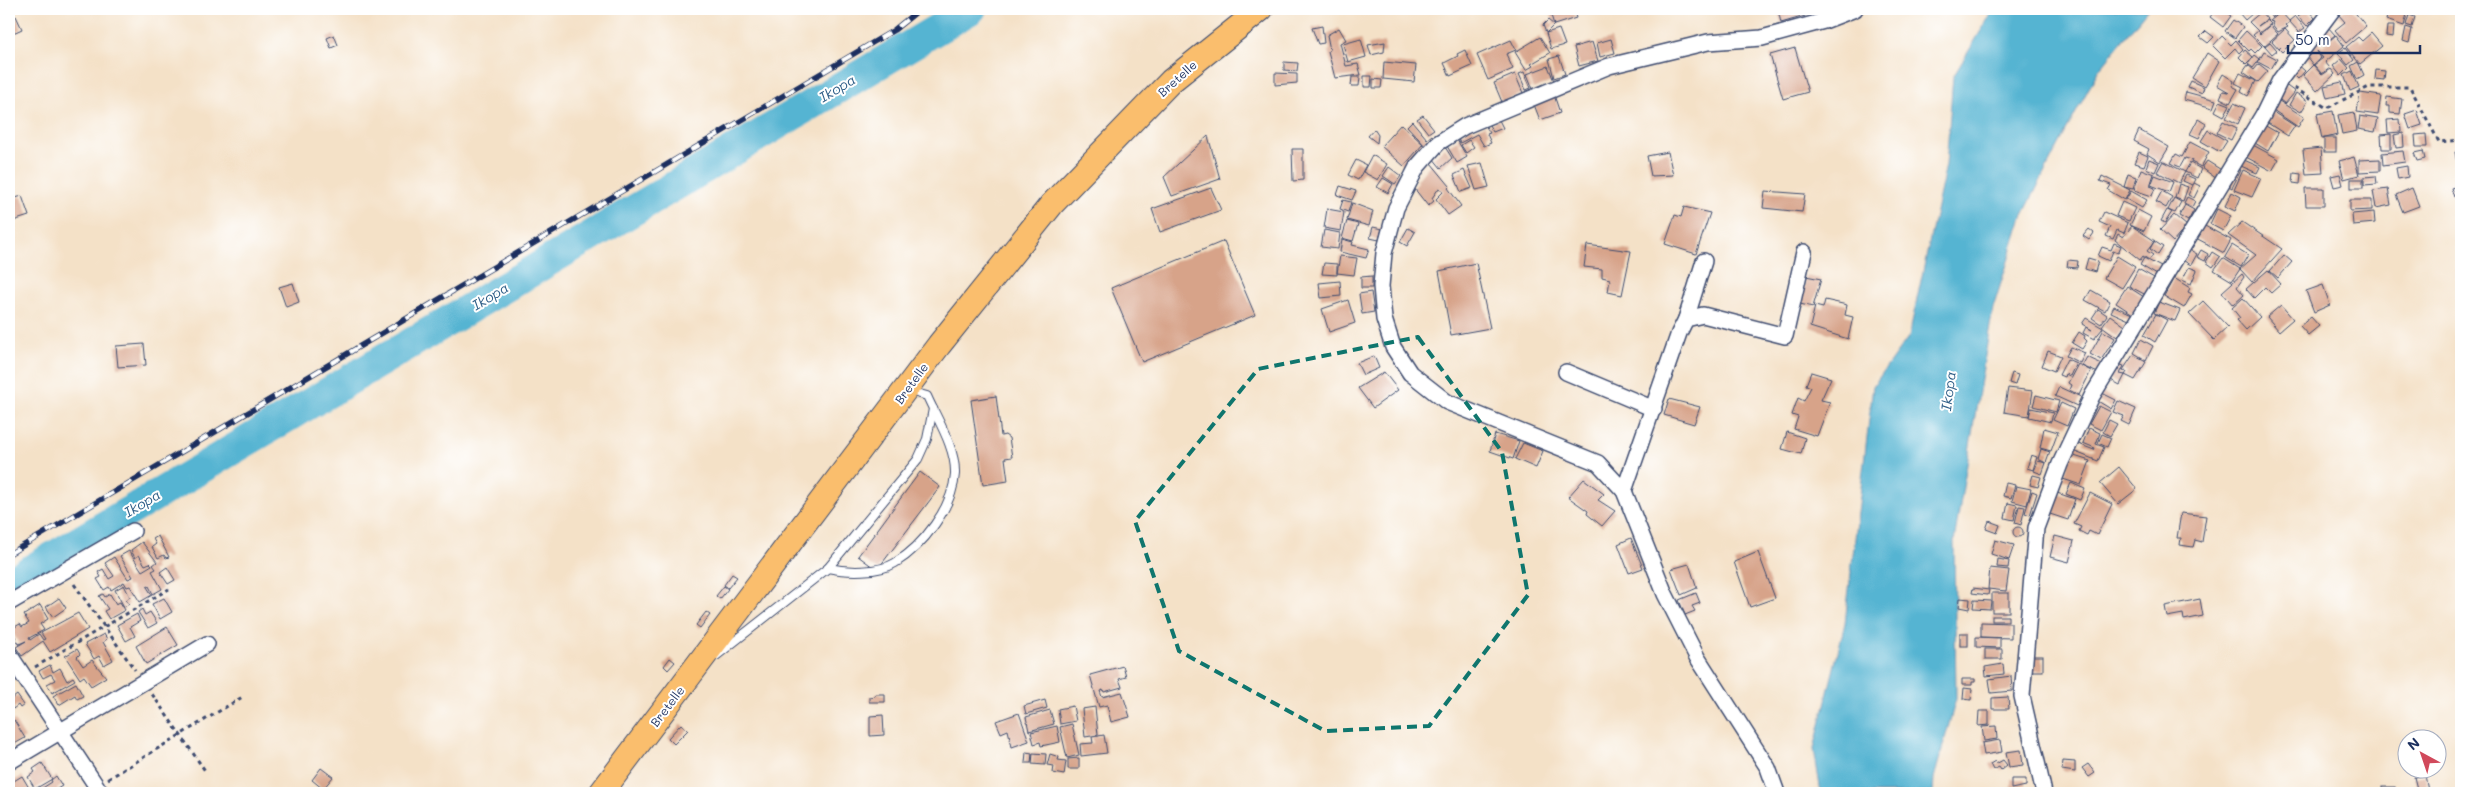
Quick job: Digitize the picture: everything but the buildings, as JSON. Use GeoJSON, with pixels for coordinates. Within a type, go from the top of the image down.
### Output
{"type":"FeatureCollection","features":[{"type":"Feature","properties":{"kind":"main road","name":"Bretelle"},"geometry":{"type":"LineString","coordinates":[[601,793],[939,345],[1052,204],[1171,82],[1260,9]]}},
{"type":"Feature","properties":{"kind":"street"},"geometry":{"type":"LineString","coordinates":[[1777,793],[1768,768],[1697,657],[1666,594],[1624,491],[1598,463],[1447,402],[1410,373],[1393,347],[1383,311],[1381,286],[1384,253],[1396,208],[1417,167],[1438,143],[1464,126],[1609,66],[1708,42],[1762,38],[1824,21],[1855,9]]}},
{"type":"Feature","properties":{"kind":"street"},"geometry":{"type":"LineString","coordinates":[[2044,793],[2022,696],[2036,528],[2060,464],[2092,396],[2263,115],[2280,80],[2333,9]]}},
{"type":"Feature","properties":{"kind":"street"},"geometry":{"type":"LineString","coordinates":[[1686,319],[1703,315],[1785,336],[1804,252]]}},
{"type":"Feature","properties":{"kind":"street"},"geometry":{"type":"LineString","coordinates":[[1624,491],[1678,336],[1686,319],[1704,261]]}},
{"type":"Feature","properties":{"kind":"street"},"geometry":{"type":"LineString","coordinates":[[1566,372],[1654,409]]}},
{"type":"Feature","properties":{"kind":"street"},"geometry":{"type":"LineString","coordinates":[[9,603],[133,531]]}},
{"type":"Feature","properties":{"kind":"street"},"geometry":{"type":"LineString","coordinates":[[9,762],[206,644]]}},
{"type":"Feature","properties":{"kind":"street"},"geometry":{"type":"LineString","coordinates":[[9,654],[98,790]]}},
{"type":"Feature","properties":{"kind":"lane"},"geometry":{"type":"LineString","coordinates":[[828,568],[844,572],[894,564],[919,544],[947,507],[952,496],[955,473],[954,457],[928,396],[906,391]]}},
{"type":"Feature","properties":{"kind":"lane"},"geometry":{"type":"LineString","coordinates":[[689,678],[828,568],[918,459],[927,439],[933,408]]}},
{"type":"Feature","properties":{"kind":"path"},"geometry":{"type":"LineString","coordinates":[[2280,80],[2327,108],[2369,87],[2410,86],[2439,142],[2461,140]]}},
{"type":"Feature","properties":{"kind":"path"},"geometry":{"type":"LineString","coordinates":[[22,674],[170,589]]}},
{"type":"Feature","properties":{"kind":"path"},"geometry":{"type":"LineString","coordinates":[[98,790],[244,696]]}},
{"type":"Feature","properties":{"kind":"highlighted area"},"geometry":{"type":"Polygon","coordinates":[[[1418,337],[1502,452],[1528,595],[1429,726],[1325,731],[1179,651],[1135,521],[1258,369],[1418,337]]]}},
{"type":"Feature","properties":{"kind":"water"},"geometry":{"type":"Polygon","coordinates":[[[1994,9],[2148,9],[2098,71],[2054,154],[2022,217],[1993,308],[1954,541],[1956,699],[1934,778],[1933,793],[1821,793],[1814,749],[1845,623],[1873,386],[1909,336],[1946,165],[1953,77],[1994,9]]]}},
{"type":"Feature","properties":{"kind":"waterway","name":"Ikopa"},"geometry":{"type":"LineString","coordinates":[[9,583],[971,9]]}},
{"type":"Feature","properties":{"kind":"railway"},"geometry":{"type":"LineString","coordinates":[[9,554],[894,30],[920,9]]}}]}
